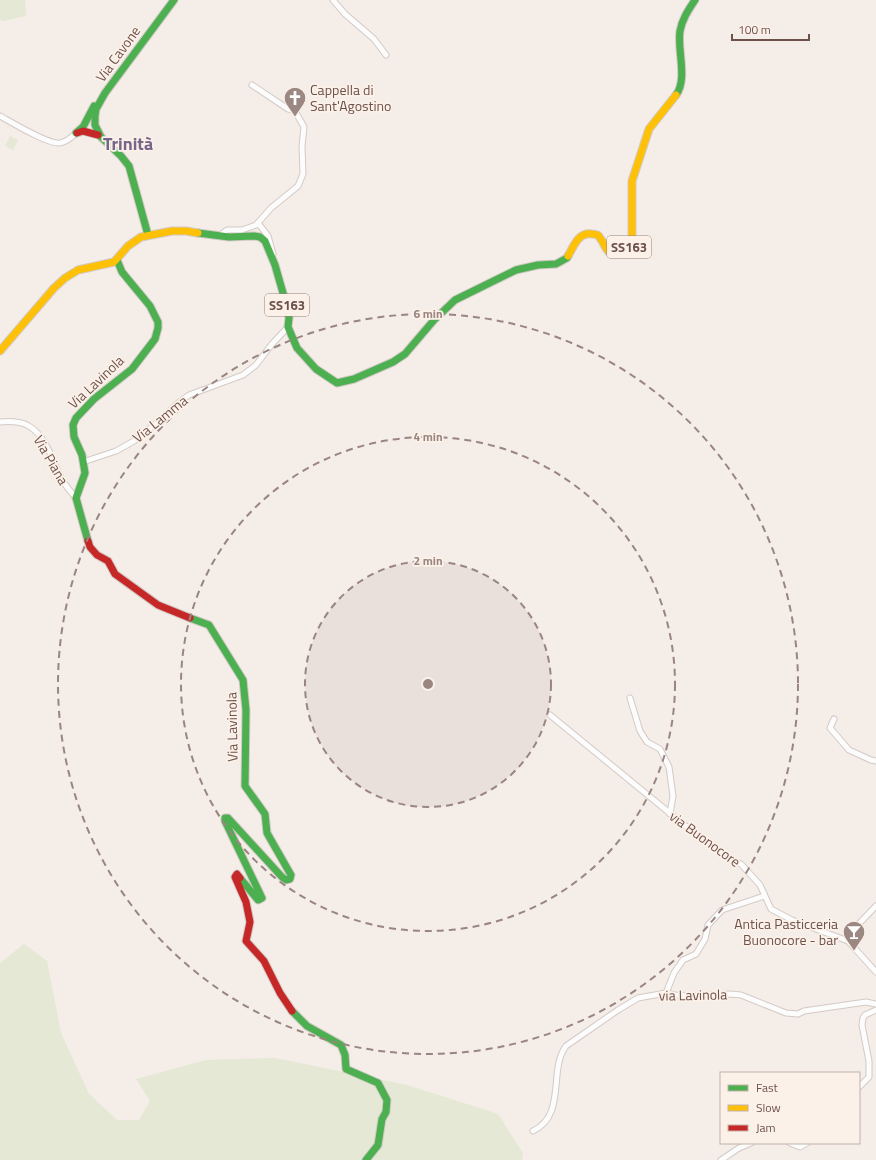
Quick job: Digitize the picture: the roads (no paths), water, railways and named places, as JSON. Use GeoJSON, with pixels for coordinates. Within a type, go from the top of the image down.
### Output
{"type":"FeatureCollection","features":[{"type":"Feature","properties":{"kind":"main road","name":"Via Cavone"},"geometry":{"type":"LineString","coordinates":[[96,127],[96,112],[108,90],[174,0]]}},
{"type":"Feature","properties":{"kind":"main road","name":"SS163"},"geometry":{"type":"LineString","coordinates":[[117,260],[128,246],[136,239],[148,235],[186,231],[229,237],[254,236],[262,238],[265,240],[273,262],[287,307],[289,332],[297,348],[316,369],[337,383],[354,379],[393,362],[415,343],[431,324],[455,300],[516,270],[561,262],[568,258],[577,240],[583,234],[595,234],[600,238],[609,252],[618,252],[630,247],[632,240],[632,181],[649,129],[679,91],[682,82],[679,47],[680,30],[686,14],[695,0]]}},
{"type":"Feature","properties":{"kind":"main road"},"geometry":{"type":"LineString","coordinates":[[76,133],[83,126],[102,94],[108,90]]}},
{"type":"Feature","properties":{"kind":"main road"},"geometry":{"type":"LineString","coordinates":[[83,126],[96,127],[98,134]]}},
{"type":"Feature","properties":{"kind":"main road"},"geometry":{"type":"LineString","coordinates":[[76,133],[83,131],[98,134],[125,159],[129,166],[148,235]]}},
{"type":"Feature","properties":{"kind":"main road"},"geometry":{"type":"LineString","coordinates":[[0,351],[54,288],[65,278],[78,270],[92,266],[109,264],[117,260]]}},
{"type":"Feature","properties":{"kind":"main road","name":"Via Lavinola"},"geometry":{"type":"LineString","coordinates":[[117,260],[122,272],[150,306],[158,322],[158,328],[155,339],[132,369],[104,390],[76,418],[73,425],[73,430],[74,437],[82,455],[84,474],[76,498],[90,547],[97,555],[108,561],[115,574],[158,605],[209,625],[243,680],[246,710],[245,786],[266,814],[267,833],[291,875],[290,879],[286,880],[282,877],[228,818],[225,818],[225,821],[262,898],[258,900],[237,874],[235,877],[246,902],[250,922],[246,942],[264,961],[280,993],[291,1009],[307,1026],[341,1045],[345,1055],[346,1069],[378,1082],[387,1100],[386,1112],[382,1119],[378,1145],[366,1160]]}},
{"type":"Feature","properties":{"kind":"street"},"geometry":{"type":"LineString","coordinates":[[333,0],[374,39],[386,55]]}},
{"type":"Feature","properties":{"kind":"street"},"geometry":{"type":"LineString","coordinates":[[220,235],[227,230],[246,229],[258,223],[271,208],[294,191],[300,183],[303,174],[302,146],[304,127],[295,112],[252,85]]}},
{"type":"Feature","properties":{"kind":"street"},"geometry":{"type":"LineString","coordinates":[[0,116],[33,134],[55,143],[63,142],[76,133]]}},
{"type":"Feature","properties":{"kind":"street"},"geometry":{"type":"LineString","coordinates":[[258,223],[269,239],[274,255],[273,262]]}},
{"type":"Feature","properties":{"kind":"street","name":"Via Lamma"},"geometry":{"type":"LineString","coordinates":[[83,462],[116,451],[134,441],[189,395],[243,375],[256,365],[288,327]]}},
{"type":"Feature","properties":{"kind":"street","name":"Via Piana"},"geometry":{"type":"LineString","coordinates":[[0,422],[20,422],[33,430],[45,444],[63,481],[76,498]]}},
{"type":"Feature","properties":{"kind":"street"},"geometry":{"type":"LineString","coordinates":[[630,698],[640,731],[647,742],[660,749],[669,767],[673,796],[670,814]]}},
{"type":"Feature","properties":{"kind":"street","name":"via Buonocore"},"geometry":{"type":"LineString","coordinates":[[550,715],[699,837],[731,860],[741,864],[760,885],[771,909],[848,941],[876,972]]}},
{"type":"Feature","properties":{"kind":"street"},"geometry":{"type":"LineString","coordinates":[[834,719],[830,728],[850,750],[876,761]]}},
{"type":"Feature","properties":{"kind":"street"},"geometry":{"type":"LineString","coordinates":[[666,993],[674,973],[683,960],[696,954],[705,939],[708,924],[722,910],[764,896]]}},
{"type":"Feature","properties":{"kind":"street"},"geometry":{"type":"LineString","coordinates":[[848,941],[852,931],[876,906]]}},
{"type":"Feature","properties":{"kind":"street","name":"via Lavinola"},"geometry":{"type":"LineString","coordinates":[[533,1131],[545,1122],[552,1111],[560,1062],[563,1050],[566,1046],[638,998],[666,993],[682,995],[741,995],[786,1013],[798,1014],[804,1011],[866,1002],[876,1004]]}},
{"type":"Feature","properties":{"kind":"street"},"geometry":{"type":"LineString","coordinates":[[860,1086],[869,1077],[869,1061],[862,1025],[863,1018],[865,1015],[876,1010]]}},
{"type":"Feature","properties":{"kind":"street"},"geometry":{"type":"LineString","coordinates":[[721,1160],[739,1148],[749,1144]]}},
{"type":"Feature","properties":{"kind":"street"},"geometry":{"type":"LineString","coordinates":[[792,1144],[800,1147],[805,1144]]}},
{"type":"Feature","properties":{"kind":"place","name":"Cappella di Sant'Agostino"},"geometry":{"type":"Point","coordinates":[295,118]}},
{"type":"Feature","properties":{"kind":"place","name":"Antica Pasticceria Buonocore - bar"},"geometry":{"type":"Point","coordinates":[854,952]}},
{"type":"Feature","properties":{"kind":"district","name":"Trinità"},"geometry":{"type":"Point","coordinates":[128,144]}}]}
